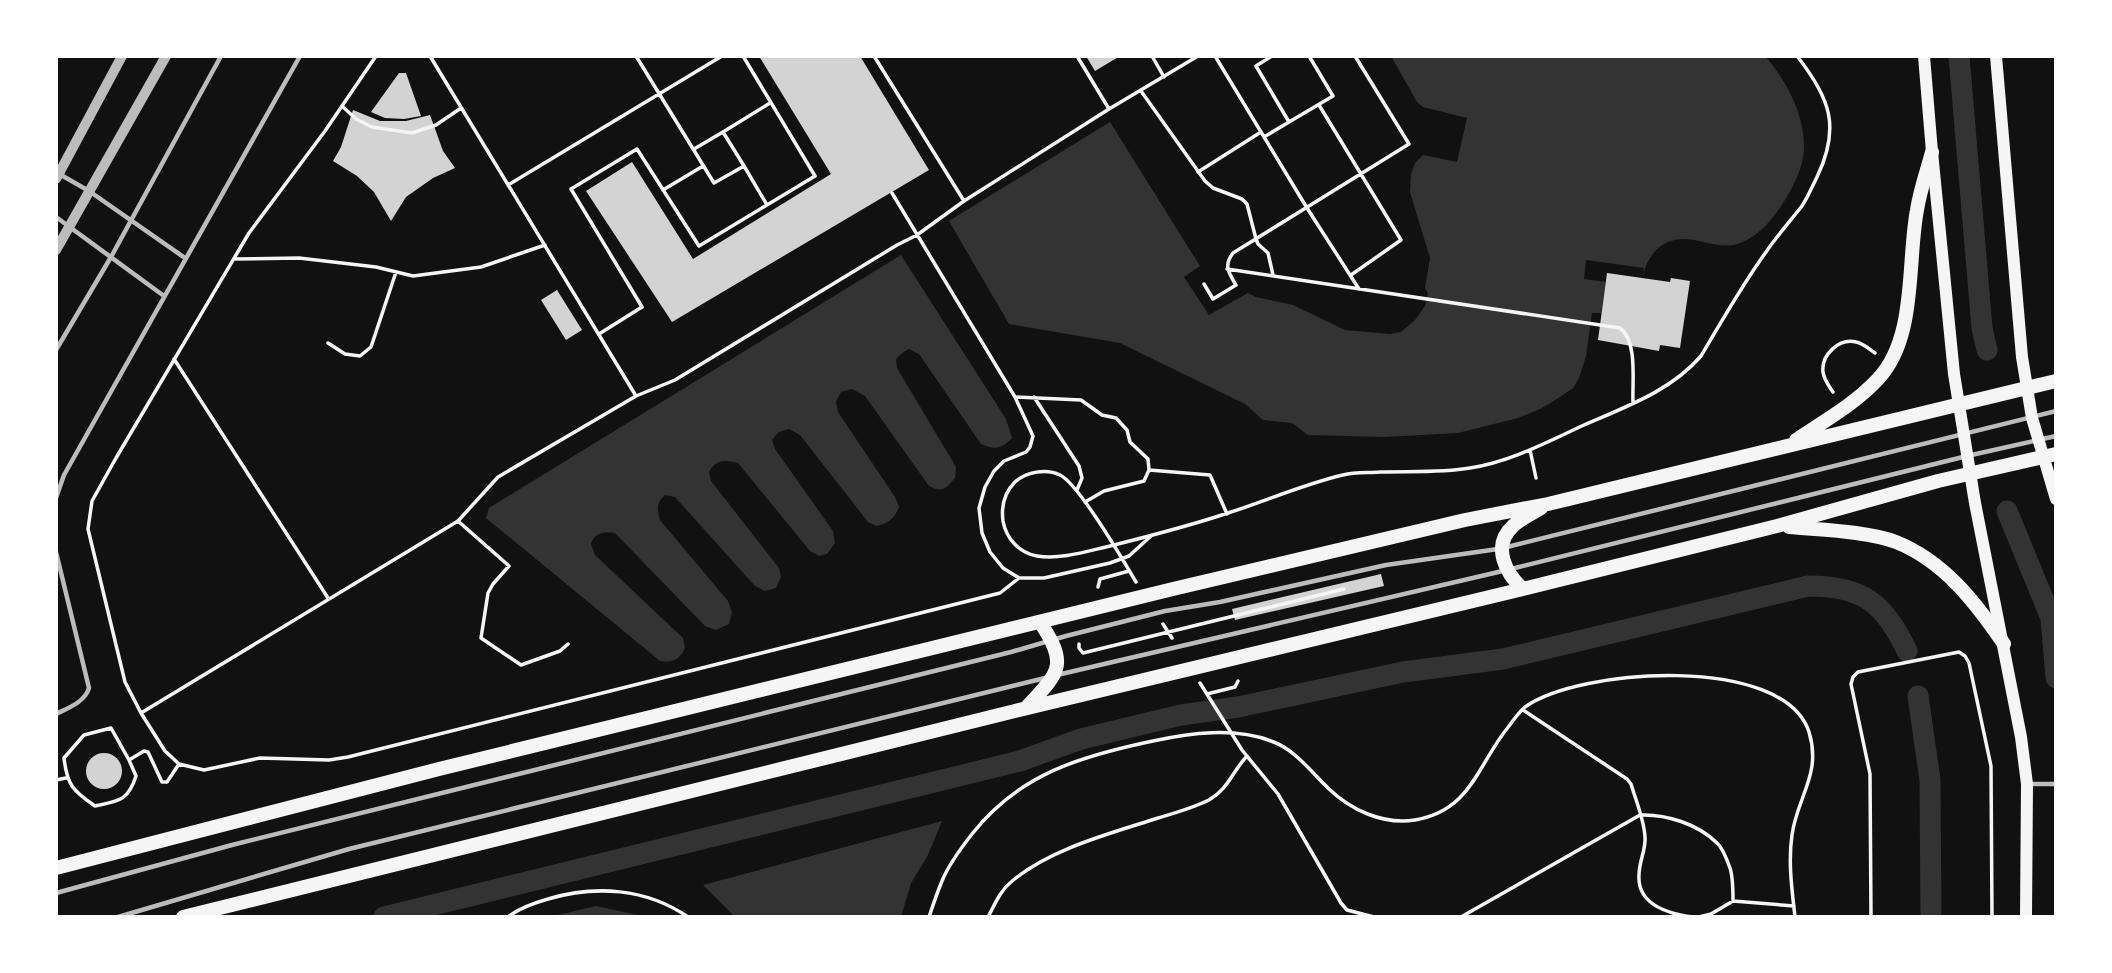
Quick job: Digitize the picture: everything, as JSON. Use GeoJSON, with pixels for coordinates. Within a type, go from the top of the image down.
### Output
{"type":"FeatureCollection","features":[{"type":"Feature","properties":{"kind":"main road"},"geometry":{"type":"LineString","coordinates":[[1924,56],[1951,347],[1965,404],[1964,435],[1967,456],[1977,472],[2027,784],[2026,917]]}},
{"type":"Feature","properties":{"kind":"main road"},"geometry":{"type":"LineString","coordinates":[[1996,56],[2022,356],[2021,390],[2038,440],[2050,456],[2056,499]]}},
{"type":"Feature","properties":{"kind":"main road"},"geometry":{"type":"LineString","coordinates":[[1788,445],[1869,388],[1880,378],[1893,356],[1903,331],[1917,210],[1931,152]]}},
{"type":"Feature","properties":{"kind":"main road"},"geometry":{"type":"LineString","coordinates":[[59,866],[439,769],[1040,622],[2056,382]]}},
{"type":"Feature","properties":{"kind":"main road"},"geometry":{"type":"LineString","coordinates":[[183,917],[1524,589],[1777,526],[1977,472],[2050,456]]}},
{"type":"Feature","properties":{"kind":"main road"},"geometry":{"type":"LineString","coordinates":[[1524,589],[1512,579],[1507,570],[1502,548],[1505,537],[1512,527],[1548,503]]}},
{"type":"Feature","properties":{"kind":"main road"},"geometry":{"type":"LineString","coordinates":[[1777,526],[1855,533],[1894,541],[1921,555],[1954,580],[1975,602],[2004,644]]}},
{"type":"Feature","properties":{"kind":"main road"},"geometry":{"type":"LineString","coordinates":[[1025,709],[1056,671],[1058,656],[1053,641],[1040,622]]}},
{"type":"Feature","properties":{"kind":"street"},"geometry":{"type":"LineString","coordinates":[[58,177],[122,56]]}},
{"type":"Feature","properties":{"kind":"street"},"geometry":{"type":"LineString","coordinates":[[56,250],[166,56]]}},
{"type":"Feature","properties":{"kind":"lane"},"geometry":{"type":"LineString","coordinates":[[56,349],[111,257],[221,56]]}},
{"type":"Feature","properties":{"kind":"lane"},"geometry":{"type":"LineString","coordinates":[[56,498],[64,475],[300,56]]}},
{"type":"Feature","properties":{"kind":"lane"},"geometry":{"type":"LineString","coordinates":[[58,177],[89,191],[185,258]]}},
{"type":"Feature","properties":{"kind":"lane"},"geometry":{"type":"LineString","coordinates":[[56,217],[164,296]]}},
{"type":"Feature","properties":{"kind":"lane"},"geometry":{"type":"LineString","coordinates":[[56,893],[232,845],[1166,611],[1220,602],[1387,565],[1502,548],[2056,411]]}},
{"type":"Feature","properties":{"kind":"lane"},"geometry":{"type":"LineString","coordinates":[[118,917],[349,849],[1053,676],[1507,570],[2056,436]]}},
{"type":"Feature","properties":{"kind":"lane"},"geometry":{"type":"LineString","coordinates":[[56,552],[89,688],[82,699],[56,714]]}},
{"type":"Feature","properties":{"kind":"lane"},"geometry":{"type":"LineString","coordinates":[[2027,784],[2056,784]]}},
{"type":"Feature","properties":{"kind":"path"},"geometry":{"type":"LineString","coordinates":[[376,56],[342,107],[249,233],[92,501],[88,529],[125,682],[165,751],[179,764],[204,770],[260,758],[329,760],[348,757],[1000,593],[1018,578]]}},
{"type":"Feature","properties":{"kind":"path"},"geometry":{"type":"LineString","coordinates":[[430,56],[636,396]]}},
{"type":"Feature","properties":{"kind":"path"},"geometry":{"type":"LineString","coordinates":[[636,56],[714,183],[744,166]]}},
{"type":"Feature","properties":{"kind":"path"},"geometry":{"type":"LineString","coordinates":[[508,185],[722,56]]}},
{"type":"Feature","properties":{"kind":"path"},"geometry":{"type":"LineString","coordinates":[[599,334],[642,307],[571,188],[637,149],[699,246],[815,176],[743,56]]}},
{"type":"Feature","properties":{"kind":"path"},"geometry":{"type":"LineString","coordinates":[[874,56],[964,201]]}},
{"type":"Feature","properties":{"kind":"path"},"geometry":{"type":"LineString","coordinates":[[1077,56],[1109,108]]}},
{"type":"Feature","properties":{"kind":"path"},"geometry":{"type":"LineString","coordinates":[[1152,56],[1164,77]]}},
{"type":"Feature","properties":{"kind":"path"},"geometry":{"type":"LineString","coordinates":[[141,713],[458,521],[498,477],[636,396],[675,380],[897,245],[918,235],[964,201],[1109,108],[1198,56]]}},
{"type":"Feature","properties":{"kind":"path"},"geometry":{"type":"LineString","coordinates":[[1215,56],[1359,289]]}},
{"type":"Feature","properties":{"kind":"path"},"geometry":{"type":"LineString","coordinates":[[1272,56],[1256,66],[1289,122]]}},
{"type":"Feature","properties":{"kind":"path"},"geometry":{"type":"LineString","coordinates":[[1198,172],[1333,96],[1309,56]]}},
{"type":"Feature","properties":{"kind":"path"},"geometry":{"type":"LineString","coordinates":[[1204,284],[1213,299],[1237,285],[1227,269],[1227,260],[1233,253],[1409,144],[1355,56]]}},
{"type":"Feature","properties":{"kind":"path"},"geometry":{"type":"LineString","coordinates":[[1142,590],[1129,570],[1094,515],[1085,502],[1061,475],[1034,472],[1018,480],[1007,492],[1001,510],[1005,530],[1016,547],[1035,556],[1051,557],[1096,549],[1151,536],[1227,514],[1346,474],[1472,468],[1530,450],[1633,403],[1671,383],[1690,369],[1702,356],[1764,254],[1804,203],[1827,156],[1830,130],[1828,111],[1813,76],[1797,56]]}},
{"type":"Feature","properties":{"kind":"path"},"geometry":{"type":"LineString","coordinates":[[1142,91],[1198,172],[1213,188],[1242,199],[1247,204],[1255,239],[1268,253],[1273,275]]}},
{"type":"Feature","properties":{"kind":"path"},"geometry":{"type":"LineString","coordinates":[[694,149],[770,103]]}},
{"type":"Feature","properties":{"kind":"path"},"geometry":{"type":"LineString","coordinates":[[1319,105],[1401,240],[1350,275]]}},
{"type":"Feature","properties":{"kind":"path"},"geometry":{"type":"LineString","coordinates":[[342,107],[356,119],[372,127],[412,133],[436,125],[461,108]]}},
{"type":"Feature","properties":{"kind":"path"},"geometry":{"type":"LineString","coordinates":[[723,132],[767,206]]}},
{"type":"Feature","properties":{"kind":"path"},"geometry":{"type":"LineString","coordinates":[[663,190],[703,166]]}},
{"type":"Feature","properties":{"kind":"path"},"geometry":{"type":"LineString","coordinates":[[892,193],[1015,397],[1033,436],[1026,452],[1004,461],[994,471],[985,487],[979,508],[982,533],[990,552],[1003,568],[1018,578],[1044,578],[1129,556],[1151,536]]}},
{"type":"Feature","properties":{"kind":"path"},"geometry":{"type":"LineString","coordinates":[[234,259],[299,258],[376,267],[413,276],[481,267],[545,245]]}},
{"type":"Feature","properties":{"kind":"path"},"geometry":{"type":"LineString","coordinates":[[1227,269],[1620,328],[1629,337],[1631,346],[1633,403]]}},
{"type":"Feature","properties":{"kind":"path"},"geometry":{"type":"LineString","coordinates":[[328,343],[345,354],[360,356],[371,347],[396,272]]}},
{"type":"Feature","properties":{"kind":"path"},"geometry":{"type":"LineString","coordinates":[[1833,392],[1822,368],[1830,350],[1842,342],[1852,341],[1861,343],[1875,353]]}},
{"type":"Feature","properties":{"kind":"path"},"geometry":{"type":"LineString","coordinates":[[174,359],[328,598]]}},
{"type":"Feature","properties":{"kind":"path"},"geometry":{"type":"LineString","coordinates":[[1015,397],[1081,400],[1102,415],[1116,418],[1127,430],[1130,442],[1148,459],[1149,470],[1144,481],[1104,491],[1085,502]]}},
{"type":"Feature","properties":{"kind":"path"},"geometry":{"type":"LineString","coordinates":[[1034,397],[1079,466],[1082,478],[1077,491]]}},
{"type":"Feature","properties":{"kind":"path"},"geometry":{"type":"LineString","coordinates":[[1530,450],[1536,478]]}},
{"type":"Feature","properties":{"kind":"path"},"geometry":{"type":"LineString","coordinates":[[1149,470],[1210,475],[1227,514]]}},
{"type":"Feature","properties":{"kind":"path"},"geometry":{"type":"LineString","coordinates":[[458,521],[509,566],[488,593],[481,638],[521,665],[560,651],[568,644]]}},
{"type":"Feature","properties":{"kind":"path"},"geometry":{"type":"LineString","coordinates":[[1098,587],[1100,579],[1129,570]]}},
{"type":"Feature","properties":{"kind":"path"},"geometry":{"type":"LineString","coordinates":[[1079,642],[1083,653],[1356,586]]}},
{"type":"Feature","properties":{"kind":"path"},"geometry":{"type":"LineString","coordinates":[[1160,620],[1174,641]]}},
{"type":"Feature","properties":{"kind":"path"},"geometry":{"type":"LineString","coordinates":[[1871,917],[1870,774],[1851,684],[1853,677],[1858,672],[1959,652],[1969,663],[1991,766],[1992,917]]}},
{"type":"Feature","properties":{"kind":"path"},"geometry":{"type":"LineString","coordinates":[[1194,673],[1242,750],[1278,794],[1347,909],[1346,917]]}},
{"type":"Feature","properties":{"kind":"path"},"geometry":{"type":"LineString","coordinates":[[929,917],[942,879],[960,849],[983,820],[1019,788],[1048,772],[1103,752],[1166,738],[1212,733],[1244,734],[1274,741],[1295,755],[1346,803],[1364,813],[1388,820],[1412,820],[1440,814],[1455,803],[1472,783],[1498,739],[1522,709],[1537,699],[1574,686],[1627,678],[1674,676],[1752,685],[1777,695],[1803,719],[1809,731],[1813,764],[1791,836],[1795,917]]}},
{"type":"Feature","properties":{"kind":"path"},"geometry":{"type":"LineString","coordinates":[[1207,694],[1235,687],[1238,681]]}},
{"type":"Feature","properties":{"kind":"path"},"geometry":{"type":"LineString","coordinates":[[1522,709],[1627,779],[1631,784],[1645,834],[1639,885],[1654,905],[1673,914],[1693,917]]}},
{"type":"Feature","properties":{"kind":"path"},"geometry":{"type":"LineString","coordinates":[[111,728],[129,760],[136,776],[131,792],[120,801],[95,806],[80,795],[66,778],[64,758],[84,735],[111,728]]}},
{"type":"Feature","properties":{"kind":"path"},"geometry":{"type":"LineString","coordinates":[[129,760],[144,751],[148,752],[162,782],[167,782],[179,764]]}},
{"type":"Feature","properties":{"kind":"path"},"geometry":{"type":"LineString","coordinates":[[988,917],[999,896],[1011,882],[1024,873],[1055,855],[1097,838],[1208,800],[1222,790],[1247,756]]}},
{"type":"Feature","properties":{"kind":"path"},"geometry":{"type":"LineString","coordinates":[[56,780],[66,778]]}},
{"type":"Feature","properties":{"kind":"path"},"geometry":{"type":"LineString","coordinates":[[1461,917],[1640,815],[1654,814],[1697,828],[1719,844],[1731,870],[1734,901]]}},
{"type":"Feature","properties":{"kind":"path"},"geometry":{"type":"LineString","coordinates":[[508,917],[535,902],[569,892],[595,889],[640,894],[664,903],[688,917]]}},
{"type":"Feature","properties":{"kind":"path"},"geometry":{"type":"LineString","coordinates":[[1699,917],[1711,914],[1734,901],[1794,905]]}},
{"type":"Feature","properties":{"kind":"path"},"geometry":{"type":"LineString","coordinates":[[1347,909],[1374,917]]}},
{"type":"Feature","properties":{"kind":"shaded area"},"geometry":{"type":"Polygon","coordinates":[[[1391,56],[1765,56],[1787,87],[1798,111],[1804,149],[1802,164],[1779,209],[1764,227],[1747,240],[1731,245],[1688,239],[1671,241],[1652,255],[1643,278],[1607,273],[1601,313],[1592,313],[1586,356],[1573,388],[1540,409],[1518,418],[1458,433],[1384,437],[1308,435],[1292,423],[1263,420],[1245,404],[1120,343],[1009,324],[949,221],[1110,122],[1200,266],[1184,277],[1209,315],[1248,293],[1293,305],[1345,330],[1390,334],[1401,332],[1415,320],[1425,306],[1428,294],[1425,288],[1430,258],[1410,192],[1411,174],[1415,163],[1423,155],[1457,162],[1467,118],[1423,107],[1417,102],[1391,56]]]}},
{"type":"Feature","properties":{"kind":"shaded area"},"geometry":{"type":"Polygon","coordinates":[[[901,255],[1006,419],[1012,438],[998,447],[981,444],[919,354],[909,349],[902,353],[896,359],[897,368],[956,467],[955,478],[944,489],[929,486],[865,396],[852,389],[841,392],[836,402],[838,412],[899,507],[891,520],[885,523],[877,526],[868,522],[800,435],[789,429],[779,432],[772,440],[775,449],[833,531],[835,543],[827,554],[819,556],[810,551],[738,463],[718,463],[709,472],[711,481],[779,568],[781,577],[776,588],[765,591],[755,586],[675,497],[665,495],[658,507],[660,520],[728,601],[732,612],[729,624],[716,630],[705,626],[615,533],[597,535],[591,544],[595,555],[683,638],[685,648],[675,660],[660,661],[486,518],[489,508],[901,255]]]}},
{"type":"Feature","properties":{"kind":"shaded area"},"geometry":{"type":"Polygon","coordinates":[[[942,821],[927,857],[911,883],[901,917],[735,917],[703,885],[942,821]]]}},
{"type":"Feature","properties":{"kind":"shaded area"},"geometry":{"type":"Polygon","coordinates":[[[596,906],[647,917],[549,917],[596,906]]]}},
{"type":"Feature","properties":{"kind":"pier"},"geometry":{"type":"Polygon","coordinates":[[[1586,260],[1644,268],[1643,278],[1608,273],[1606,282],[1584,279],[1586,260]]]}},
{"type":"Feature","properties":{"kind":"building"},"geometry":{"type":"Polygon","coordinates":[[[759,56],[860,56],[929,170],[672,322],[586,191],[632,162],[693,259],[831,174],[759,56]]]}},
{"type":"Feature","properties":{"kind":"building"},"geometry":{"type":"Polygon","coordinates":[[[1086,56],[1120,56],[1095,71],[1086,56]]]}},
{"type":"Feature","properties":{"kind":"building"},"geometry":{"type":"Polygon","coordinates":[[[399,73],[406,73],[421,116],[385,118],[371,112],[399,73]]]}},
{"type":"Feature","properties":{"kind":"building"},"geometry":{"type":"Polygon","coordinates":[[[353,110],[380,121],[406,121],[430,115],[443,151],[455,168],[433,178],[406,197],[391,221],[374,192],[357,176],[333,161],[341,147],[353,110]]]}},
{"type":"Feature","properties":{"kind":"building"},"geometry":{"type":"Polygon","coordinates":[[[1607,273],[1670,282],[1671,278],[1690,281],[1680,348],[1660,345],[1659,351],[1598,340],[1607,273]]]}},
{"type":"Feature","properties":{"kind":"building"},"geometry":{"type":"Polygon","coordinates":[[[557,290],[582,330],[566,340],[541,300],[557,290]]]}},
{"type":"Feature","properties":{"kind":"building"},"geometry":{"type":"Polygon","coordinates":[[[1381,574],[1384,586],[1235,620],[1232,609],[1381,574]]]}},
{"type":"Feature","properties":{"kind":"building"},"geometry":{"type":"Polygon","coordinates":[[[104,753],[117,758],[122,771],[117,784],[104,789],[91,784],[86,771],[91,758],[104,753]]]}},
{"type":"Feature","properties":{"kind":"waterway"},"geometry":{"type":"LineString","coordinates":[[1959,56],[1982,328],[1987,350]]}},
{"type":"Feature","properties":{"kind":"waterway"},"geometry":{"type":"LineString","coordinates":[[2007,511],[2051,618],[2056,678]]}},
{"type":"Feature","properties":{"kind":"waterway"},"geometry":{"type":"LineString","coordinates":[[384,917],[1020,761],[1081,739],[1181,715],[1238,707],[1403,672],[1503,659],[1808,586],[1843,589],[1869,600],[1889,620],[1907,651]]}},
{"type":"Feature","properties":{"kind":"waterway"},"geometry":{"type":"LineString","coordinates":[[1918,696],[1930,780],[1931,917]]}}]}
